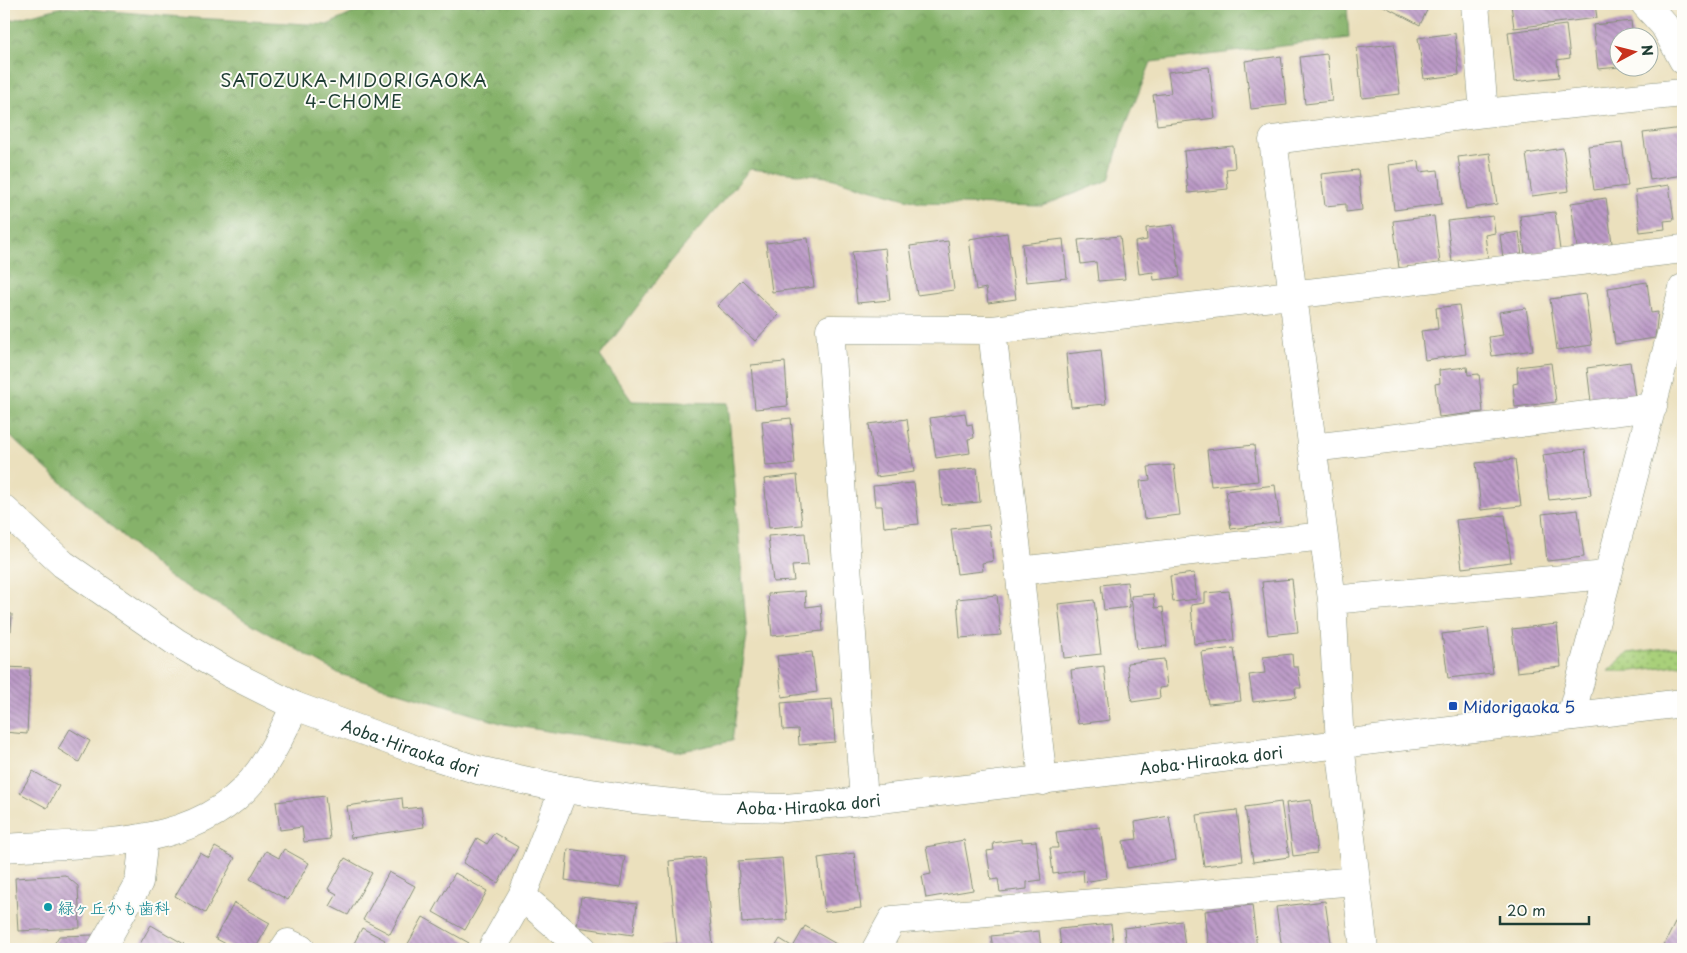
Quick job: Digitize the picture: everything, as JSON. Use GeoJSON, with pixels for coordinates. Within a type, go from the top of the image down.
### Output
{"type":"FeatureCollection","features":[{"type":"Feature","properties":{"kind":"street"},"geometry":{"type":"LineString","coordinates":[[1475,4],[1484,113]]}},
{"type":"Feature","properties":{"kind":"street"},"geometry":{"type":"LineString","coordinates":[[1645,4],[1664,25],[1683,60]]}},
{"type":"Feature","properties":{"kind":"street"},"geometry":{"type":"LineString","coordinates":[[1364,949],[1340,744],[1332,600],[1273,140],[1484,113],[1683,93]]}},
{"type":"Feature","properties":{"kind":"street"},"geometry":{"type":"LineString","coordinates":[[864,801],[830,329],[992,330],[1683,249]]}},
{"type":"Feature","properties":{"kind":"street"},"geometry":{"type":"LineString","coordinates":[[1571,716],[1683,288]]}},
{"type":"Feature","properties":{"kind":"street"},"geometry":{"type":"LineString","coordinates":[[992,330],[1043,781]]}},
{"type":"Feature","properties":{"kind":"street"},"geometry":{"type":"LineString","coordinates":[[1312,448],[1653,407]]}},
{"type":"Feature","properties":{"kind":"street","name":"Aoba･Hiraoka dori"},"geometry":{"type":"LineString","coordinates":[[4,509],[63,564],[176,642],[228,673],[295,706],[424,753],[478,770],[564,789],[704,806],[785,808],[864,801],[1683,703]]}},
{"type":"Feature","properties":{"kind":"street"},"geometry":{"type":"LineString","coordinates":[[1019,570],[1323,536]]}},
{"type":"Feature","properties":{"kind":"street"},"geometry":{"type":"LineString","coordinates":[[1332,600],[1607,575]]}},
{"type":"Feature","properties":{"kind":"street"},"geometry":{"type":"LineString","coordinates":[[4,848],[144,838],[170,832],[209,817],[236,797],[260,771],[277,743],[295,706]]}},
{"type":"Feature","properties":{"kind":"street"},"geometry":{"type":"LineString","coordinates":[[492,949],[522,896],[564,789]]}},
{"type":"Feature","properties":{"kind":"street"},"geometry":{"type":"LineString","coordinates":[[101,949],[139,882],[144,838]]}},
{"type":"Feature","properties":{"kind":"street"},"geometry":{"type":"LineString","coordinates":[[876,949],[892,920],[1356,881]]}},
{"type":"Feature","properties":{"kind":"street"},"geometry":{"type":"LineString","coordinates":[[522,896],[584,949]]}},
{"type":"Feature","properties":{"kind":"street"},"geometry":{"type":"LineString","coordinates":[[284,949],[288,943],[301,949]]}},
{"type":"Feature","properties":{"kind":"green space"},"geometry":{"type":"Polygon","coordinates":[[[373,4],[1347,4],[1349,38],[1151,62],[1121,137],[1109,180],[1042,206],[920,203],[827,177],[750,169],[670,263],[600,356],[632,401],[728,403],[747,636],[732,741],[677,752],[504,724],[340,674],[168,576],[17,443],[4,429],[4,22],[63,7],[193,18],[327,25],[373,4]]]}},
{"type":"Feature","properties":{"kind":"green space"},"geometry":{"type":"Polygon","coordinates":[[[1683,646],[1683,664],[1633,671],[1608,671],[1628,653],[1683,646]]]}},
{"type":"Feature","properties":{"kind":"building"},"geometry":{"type":"Polygon","coordinates":[[[1380,4],[1430,4],[1420,25],[1380,4]]]}},
{"type":"Feature","properties":{"kind":"building"},"geometry":{"type":"Polygon","coordinates":[[[1511,4],[1595,4],[1597,18],[1514,28],[1511,4]]]}},
{"type":"Feature","properties":{"kind":"building"},"geometry":{"type":"Polygon","coordinates":[[[1631,21],[1632,28],[1610,28],[1610,68],[1598,69],[1593,25],[1631,21]]]}},
{"type":"Feature","properties":{"kind":"building"},"geometry":{"type":"Polygon","coordinates":[[[1566,25],[1570,58],[1557,60],[1559,77],[1514,82],[1508,32],[1566,25]]]}},
{"type":"Feature","properties":{"kind":"building"},"geometry":{"type":"Polygon","coordinates":[[[1455,33],[1459,75],[1424,79],[1418,38],[1455,33]]]}},
{"type":"Feature","properties":{"kind":"building"},"geometry":{"type":"Polygon","coordinates":[[[1394,44],[1400,94],[1362,98],[1357,48],[1394,44]]]}},
{"type":"Feature","properties":{"kind":"building"},"geometry":{"type":"Polygon","coordinates":[[[1327,54],[1332,101],[1305,104],[1300,57],[1327,54]]]}},
{"type":"Feature","properties":{"kind":"building"},"geometry":{"type":"Polygon","coordinates":[[[1281,56],[1287,105],[1251,109],[1245,61],[1281,56]]]}},
{"type":"Feature","properties":{"kind":"building"},"geometry":{"type":"Polygon","coordinates":[[[1209,67],[1215,118],[1157,125],[1153,95],[1171,93],[1168,72],[1209,67]]]}},
{"type":"Feature","properties":{"kind":"building"},"geometry":{"type":"Polygon","coordinates":[[[1682,128],[1683,175],[1650,180],[1643,133],[1682,128]]]}},
{"type":"Feature","properties":{"kind":"building"},"geometry":{"type":"Polygon","coordinates":[[[1622,142],[1628,186],[1594,190],[1588,146],[1622,142]]]}},
{"type":"Feature","properties":{"kind":"building"},"geometry":{"type":"Polygon","coordinates":[[[1233,146],[1235,168],[1226,169],[1228,189],[1188,193],[1184,151],[1233,146]]]}},
{"type":"Feature","properties":{"kind":"building"},"geometry":{"type":"Polygon","coordinates":[[[1563,148],[1569,191],[1532,196],[1526,154],[1563,148]]]}},
{"type":"Feature","properties":{"kind":"building"},"geometry":{"type":"Polygon","coordinates":[[[1490,153],[1497,204],[1466,209],[1458,157],[1490,153]]]}},
{"type":"Feature","properties":{"kind":"building"},"geometry":{"type":"Polygon","coordinates":[[[1419,161],[1420,172],[1438,170],[1442,204],[1394,210],[1389,165],[1419,161]]]}},
{"type":"Feature","properties":{"kind":"building"},"geometry":{"type":"Polygon","coordinates":[[[1358,170],[1362,210],[1346,212],[1346,204],[1325,206],[1321,174],[1358,170]]]}},
{"type":"Feature","properties":{"kind":"building"},"geometry":{"type":"Polygon","coordinates":[[[1669,185],[1674,220],[1664,221],[1665,229],[1640,232],[1635,190],[1669,185]]]}},
{"type":"Feature","properties":{"kind":"building"},"geometry":{"type":"Polygon","coordinates":[[[1606,198],[1612,243],[1577,248],[1571,203],[1606,198]]]}},
{"type":"Feature","properties":{"kind":"building"},"geometry":{"type":"Polygon","coordinates":[[[1555,212],[1560,250],[1525,254],[1520,216],[1555,212]]]}},
{"type":"Feature","properties":{"kind":"building"},"geometry":{"type":"Polygon","coordinates":[[[1434,216],[1440,263],[1399,268],[1393,221],[1434,216]]]}},
{"type":"Feature","properties":{"kind":"building"},"geometry":{"type":"Polygon","coordinates":[[[1493,216],[1495,233],[1485,235],[1488,258],[1452,262],[1447,221],[1493,216]]]}},
{"type":"Feature","properties":{"kind":"building"},"geometry":{"type":"Polygon","coordinates":[[[1173,225],[1180,277],[1154,280],[1153,272],[1139,274],[1135,242],[1147,240],[1146,228],[1173,225]]]}},
{"type":"Feature","properties":{"kind":"building"},"geometry":{"type":"Polygon","coordinates":[[[1519,232],[1522,256],[1503,258],[1500,235],[1519,232]]]}},
{"type":"Feature","properties":{"kind":"building"},"geometry":{"type":"Polygon","coordinates":[[[1007,233],[1016,299],[988,303],[986,288],[976,290],[969,239],[1007,233]]]}},
{"type":"Feature","properties":{"kind":"building"},"geometry":{"type":"Polygon","coordinates":[[[1120,236],[1125,279],[1098,281],[1096,262],[1081,264],[1078,240],[1120,236]]]}},
{"type":"Feature","properties":{"kind":"building"},"geometry":{"type":"Polygon","coordinates":[[[808,238],[814,287],[772,292],[766,243],[808,238]]]}},
{"type":"Feature","properties":{"kind":"building"},"geometry":{"type":"Polygon","coordinates":[[[1063,239],[1067,278],[1026,282],[1022,244],[1063,239]]]}},
{"type":"Feature","properties":{"kind":"building"},"geometry":{"type":"Polygon","coordinates":[[[948,241],[954,290],[917,295],[910,246],[948,241]]]}},
{"type":"Feature","properties":{"kind":"building"},"geometry":{"type":"Polygon","coordinates":[[[885,248],[890,300],[857,303],[852,252],[885,248]]]}},
{"type":"Feature","properties":{"kind":"building"},"geometry":{"type":"Polygon","coordinates":[[[742,280],[779,315],[755,341],[717,306],[742,280]]]}},
{"type":"Feature","properties":{"kind":"building"},"geometry":{"type":"Polygon","coordinates":[[[1647,282],[1651,313],[1658,312],[1655,338],[1615,344],[1608,288],[1647,282]]]}},
{"type":"Feature","properties":{"kind":"building"},"geometry":{"type":"Polygon","coordinates":[[[1585,294],[1592,345],[1557,350],[1550,299],[1585,294]]]}},
{"type":"Feature","properties":{"kind":"building"},"geometry":{"type":"Polygon","coordinates":[[[1459,305],[1466,354],[1425,360],[1421,331],[1438,329],[1436,308],[1459,305]]]}},
{"type":"Feature","properties":{"kind":"building"},"geometry":{"type":"Polygon","coordinates":[[[1526,308],[1533,350],[1492,356],[1489,337],[1503,335],[1499,312],[1526,308]]]}},
{"type":"Feature","properties":{"kind":"building"},"geometry":{"type":"Polygon","coordinates":[[[1101,350],[1106,404],[1071,407],[1066,354],[1101,350]]]}},
{"type":"Feature","properties":{"kind":"building"},"geometry":{"type":"Polygon","coordinates":[[[785,362],[788,406],[755,409],[751,365],[785,362]]]}},
{"type":"Feature","properties":{"kind":"building"},"geometry":{"type":"Polygon","coordinates":[[[1630,362],[1635,397],[1591,402],[1587,368],[1630,362]]]}},
{"type":"Feature","properties":{"kind":"building"},"geometry":{"type":"Polygon","coordinates":[[[1551,363],[1556,402],[1515,407],[1513,384],[1518,383],[1517,367],[1551,363]]]}},
{"type":"Feature","properties":{"kind":"building"},"geometry":{"type":"Polygon","coordinates":[[[1467,367],[1468,375],[1479,374],[1483,412],[1439,417],[1435,384],[1440,383],[1439,370],[1467,367]]]}},
{"type":"Feature","properties":{"kind":"building"},"geometry":{"type":"Polygon","coordinates":[[[965,413],[967,425],[972,424],[974,438],[968,439],[970,453],[936,458],[930,418],[965,413]]]}},
{"type":"Feature","properties":{"kind":"building"},"geometry":{"type":"Polygon","coordinates":[[[791,418],[795,464],[766,466],[762,421],[791,418]]]}},
{"type":"Feature","properties":{"kind":"building"},"geometry":{"type":"Polygon","coordinates":[[[907,419],[914,472],[876,477],[869,424],[907,419]]]}},
{"type":"Feature","properties":{"kind":"building"},"geometry":{"type":"Polygon","coordinates":[[[1254,445],[1258,481],[1211,486],[1207,450],[1254,445]]]}},
{"type":"Feature","properties":{"kind":"building"},"geometry":{"type":"Polygon","coordinates":[[[1585,449],[1591,495],[1549,500],[1543,455],[1585,449]]]}},
{"type":"Feature","properties":{"kind":"building"},"geometry":{"type":"Polygon","coordinates":[[[1515,459],[1521,506],[1481,510],[1476,463],[1515,459]]]}},
{"type":"Feature","properties":{"kind":"building"},"geometry":{"type":"Polygon","coordinates":[[[1174,465],[1180,515],[1144,519],[1140,481],[1150,480],[1148,467],[1174,465]]]}},
{"type":"Feature","properties":{"kind":"building"},"geometry":{"type":"Polygon","coordinates":[[[977,468],[980,502],[942,505],[939,471],[977,468]]]}},
{"type":"Feature","properties":{"kind":"building"},"geometry":{"type":"Polygon","coordinates":[[[797,475],[802,525],[769,528],[764,479],[797,475]]]}},
{"type":"Feature","properties":{"kind":"building"},"geometry":{"type":"Polygon","coordinates":[[[914,483],[919,524],[884,527],[882,506],[875,506],[873,486],[914,483]]]}},
{"type":"Feature","properties":{"kind":"building"},"geometry":{"type":"Polygon","coordinates":[[[1275,485],[1280,522],[1231,529],[1226,491],[1275,485]]]}},
{"type":"Feature","properties":{"kind":"building"},"geometry":{"type":"Polygon","coordinates":[[[1578,510],[1584,557],[1547,561],[1542,514],[1578,510]]]}},
{"type":"Feature","properties":{"kind":"building"},"geometry":{"type":"Polygon","coordinates":[[[1505,515],[1511,562],[1462,568],[1456,520],[1505,515]]]}},
{"type":"Feature","properties":{"kind":"building"},"geometry":{"type":"Polygon","coordinates":[[[989,525],[993,561],[982,563],[983,571],[957,574],[951,529],[989,525]]]}},
{"type":"Feature","properties":{"kind":"building"},"geometry":{"type":"Polygon","coordinates":[[[805,533],[808,565],[792,566],[794,581],[773,582],[768,536],[805,533]]]}},
{"type":"Feature","properties":{"kind":"building"},"geometry":{"type":"Polygon","coordinates":[[[1194,573],[1197,599],[1173,602],[1170,576],[1194,573]]]}},
{"type":"Feature","properties":{"kind":"building"},"geometry":{"type":"Polygon","coordinates":[[[1292,579],[1298,632],[1268,635],[1262,582],[1292,579]]]}},
{"type":"Feature","properties":{"kind":"building"},"geometry":{"type":"Polygon","coordinates":[[[1127,582],[1130,607],[1104,610],[1101,585],[1127,582]]]}},
{"type":"Feature","properties":{"kind":"building"},"geometry":{"type":"Polygon","coordinates":[[[805,591],[806,607],[821,605],[823,631],[772,636],[768,594],[805,591]]]}},
{"type":"Feature","properties":{"kind":"building"},"geometry":{"type":"Polygon","coordinates":[[[1229,591],[1234,640],[1194,644],[1191,605],[1205,603],[1205,593],[1229,591]]]}},
{"type":"Feature","properties":{"kind":"building"},"geometry":{"type":"Polygon","coordinates":[[[1153,594],[1155,608],[1163,607],[1167,646],[1137,649],[1131,596],[1153,594]]]}},
{"type":"Feature","properties":{"kind":"building"},"geometry":{"type":"Polygon","coordinates":[[[997,595],[1001,635],[960,638],[957,599],[997,595]]]}},
{"type":"Feature","properties":{"kind":"building"},"geometry":{"type":"Polygon","coordinates":[[[1094,600],[1101,654],[1064,658],[1058,604],[1094,600]]]}},
{"type":"Feature","properties":{"kind":"building"},"geometry":{"type":"Polygon","coordinates":[[[4,613],[12,614],[11,631],[4,631],[4,613]]]}},
{"type":"Feature","properties":{"kind":"building"},"geometry":{"type":"Polygon","coordinates":[[[1557,624],[1561,667],[1517,672],[1512,629],[1557,624]]]}},
{"type":"Feature","properties":{"kind":"building"},"geometry":{"type":"Polygon","coordinates":[[[1488,628],[1493,673],[1448,678],[1442,634],[1488,628]]]}},
{"type":"Feature","properties":{"kind":"building"},"geometry":{"type":"Polygon","coordinates":[[[1234,648],[1241,701],[1208,704],[1201,652],[1234,648]]]}},
{"type":"Feature","properties":{"kind":"building"},"geometry":{"type":"Polygon","coordinates":[[[812,652],[817,692],[782,697],[777,656],[812,652]]]}},
{"type":"Feature","properties":{"kind":"building"},"geometry":{"type":"Polygon","coordinates":[[[1292,654],[1293,667],[1298,667],[1301,688],[1295,688],[1296,697],[1253,702],[1249,675],[1265,673],[1263,657],[1292,654]]]}},
{"type":"Feature","properties":{"kind":"building"},"geometry":{"type":"Polygon","coordinates":[[[1164,659],[1167,687],[1159,688],[1160,698],[1132,702],[1127,663],[1164,659]]]}},
{"type":"Feature","properties":{"kind":"building"},"geometry":{"type":"Polygon","coordinates":[[[1104,666],[1110,720],[1078,724],[1071,670],[1104,666]]]}},
{"type":"Feature","properties":{"kind":"building"},"geometry":{"type":"Polygon","coordinates":[[[4,667],[30,668],[27,734],[4,732],[4,667]]]}},
{"type":"Feature","properties":{"kind":"building"},"geometry":{"type":"Polygon","coordinates":[[[832,699],[835,742],[799,745],[798,729],[783,730],[781,703],[832,699]]]}},
{"type":"Feature","properties":{"kind":"building"},"geometry":{"type":"Polygon","coordinates":[[[70,729],[90,741],[79,762],[58,749],[70,729]]]}},
{"type":"Feature","properties":{"kind":"building"},"geometry":{"type":"Polygon","coordinates":[[[33,771],[59,786],[47,808],[20,793],[33,771]]]}},
{"type":"Feature","properties":{"kind":"building"},"geometry":{"type":"Polygon","coordinates":[[[325,796],[330,839],[304,842],[302,827],[280,830],[276,802],[325,796]]]}},
{"type":"Feature","properties":{"kind":"building"},"geometry":{"type":"Polygon","coordinates":[[[402,798],[403,809],[421,807],[424,827],[351,838],[347,806],[402,798]]]}},
{"type":"Feature","properties":{"kind":"building"},"geometry":{"type":"Polygon","coordinates":[[[1311,800],[1317,853],[1293,856],[1286,803],[1311,800]]]}},
{"type":"Feature","properties":{"kind":"building"},"geometry":{"type":"Polygon","coordinates":[[[1281,802],[1289,857],[1253,862],[1245,807],[1281,802]]]}},
{"type":"Feature","properties":{"kind":"building"},"geometry":{"type":"Polygon","coordinates":[[[1237,810],[1243,861],[1204,866],[1197,815],[1237,810]]]}},
{"type":"Feature","properties":{"kind":"building"},"geometry":{"type":"Polygon","coordinates":[[[1169,816],[1176,860],[1127,868],[1123,841],[1137,839],[1135,822],[1169,816]]]}},
{"type":"Feature","properties":{"kind":"building"},"geometry":{"type":"Polygon","coordinates":[[[1100,827],[1107,878],[1084,882],[1083,870],[1053,874],[1050,848],[1058,848],[1056,832],[1100,827]]]}},
{"type":"Feature","properties":{"kind":"building"},"geometry":{"type":"Polygon","coordinates":[[[494,833],[518,847],[498,883],[463,863],[477,838],[487,844],[494,833]]]}},
{"type":"Feature","properties":{"kind":"building"},"geometry":{"type":"Polygon","coordinates":[[[1022,839],[1022,842],[1036,841],[1041,880],[1027,882],[1027,889],[1000,892],[998,879],[991,880],[987,851],[994,850],[993,843],[1022,839]]]}},
{"type":"Feature","properties":{"kind":"building"},"geometry":{"type":"Polygon","coordinates":[[[964,840],[973,890],[926,898],[922,876],[931,874],[926,847],[964,840]]]}},
{"type":"Feature","properties":{"kind":"building"},"geometry":{"type":"Polygon","coordinates":[[[215,847],[235,858],[205,913],[175,896],[200,853],[209,858],[215,847]]]}},
{"type":"Feature","properties":{"kind":"building"},"geometry":{"type":"Polygon","coordinates":[[[284,849],[309,863],[288,900],[250,879],[266,851],[279,858],[284,849]]]}},
{"type":"Feature","properties":{"kind":"building"},"geometry":{"type":"Polygon","coordinates":[[[568,849],[625,857],[620,888],[565,880],[568,849]]]}},
{"type":"Feature","properties":{"kind":"building"},"geometry":{"type":"Polygon","coordinates":[[[854,853],[861,908],[825,912],[818,858],[854,853]]]}},
{"type":"Feature","properties":{"kind":"building"},"geometry":{"type":"Polygon","coordinates":[[[704,857],[713,947],[658,949],[658,947],[677,945],[669,861],[704,857]]]}},
{"type":"Feature","properties":{"kind":"building"},"geometry":{"type":"Polygon","coordinates":[[[345,858],[372,873],[348,915],[330,906],[337,894],[328,889],[345,858]]]}},
{"type":"Feature","properties":{"kind":"building"},"geometry":{"type":"Polygon","coordinates":[[[782,858],[787,920],[742,923],[738,861],[782,858]]]}},
{"type":"Feature","properties":{"kind":"building"},"geometry":{"type":"Polygon","coordinates":[[[389,872],[415,886],[390,934],[363,920],[389,872]]]}},
{"type":"Feature","properties":{"kind":"building"},"geometry":{"type":"Polygon","coordinates":[[[455,873],[487,891],[465,930],[433,912],[455,873]]]}},
{"type":"Feature","properties":{"kind":"building","name":"緑ヶ丘かも歯科"},"geometry":{"type":"Polygon","coordinates":[[[65,875],[78,886],[80,928],[18,931],[15,878],[65,875]]]}},
{"type":"Feature","properties":{"kind":"building"},"geometry":{"type":"Polygon","coordinates":[[[581,897],[637,904],[633,935],[577,927],[581,897]]]}},
{"type":"Feature","properties":{"kind":"building"},"geometry":{"type":"Polygon","coordinates":[[[1325,901],[1332,949],[1282,949],[1276,907],[1325,901]]]}},
{"type":"Feature","properties":{"kind":"building"},"geometry":{"type":"Polygon","coordinates":[[[234,903],[270,923],[255,949],[235,949],[215,938],[234,903]]]}},
{"type":"Feature","properties":{"kind":"building"},"geometry":{"type":"Polygon","coordinates":[[[1252,905],[1257,949],[1209,949],[1205,911],[1252,905]]]}},
{"type":"Feature","properties":{"kind":"building"},"geometry":{"type":"Polygon","coordinates":[[[1683,907],[1683,949],[1662,949],[1683,907]]]}},
{"type":"Feature","properties":{"kind":"building"},"geometry":{"type":"Polygon","coordinates":[[[423,917],[469,943],[466,949],[405,949],[423,917]]]}},
{"type":"Feature","properties":{"kind":"building"},"geometry":{"type":"Polygon","coordinates":[[[1182,921],[1185,948],[1126,949],[1124,928],[1182,921]]]}},
{"type":"Feature","properties":{"kind":"building"},"geometry":{"type":"Polygon","coordinates":[[[1111,924],[1114,949],[1061,949],[1059,929],[1111,924]]]}},
{"type":"Feature","properties":{"kind":"building"},"geometry":{"type":"Polygon","coordinates":[[[151,925],[184,944],[181,949],[137,949],[151,925]]]}},
{"type":"Feature","properties":{"kind":"building"},"geometry":{"type":"Polygon","coordinates":[[[805,926],[845,949],[774,949],[780,939],[793,947],[805,926]]]}},
{"type":"Feature","properties":{"kind":"building"},"geometry":{"type":"Polygon","coordinates":[[[362,928],[385,940],[380,949],[351,949],[362,928]]]}},
{"type":"Feature","properties":{"kind":"building"},"geometry":{"type":"Polygon","coordinates":[[[1039,931],[1041,949],[993,949],[991,936],[1039,931]]]}},
{"type":"Feature","properties":{"kind":"building"},"geometry":{"type":"Polygon","coordinates":[[[94,935],[86,949],[51,949],[59,936],[94,935]]]}},
{"type":"Feature","properties":{"kind":"place","name":"Midorigaoka 5"},"geometry":{"type":"Point","coordinates":[1453,706]}},
{"type":"Feature","properties":{"kind":"place","name":"緑ヶ丘かも歯科"},"geometry":{"type":"Point","coordinates":[48,907]}},
{"type":"Feature","properties":{"kind":"district","name":"SATOZUKA-MIDORIGAOKA 4-CHOME"},"geometry":{"type":"Point","coordinates":[354,89]}}]}
